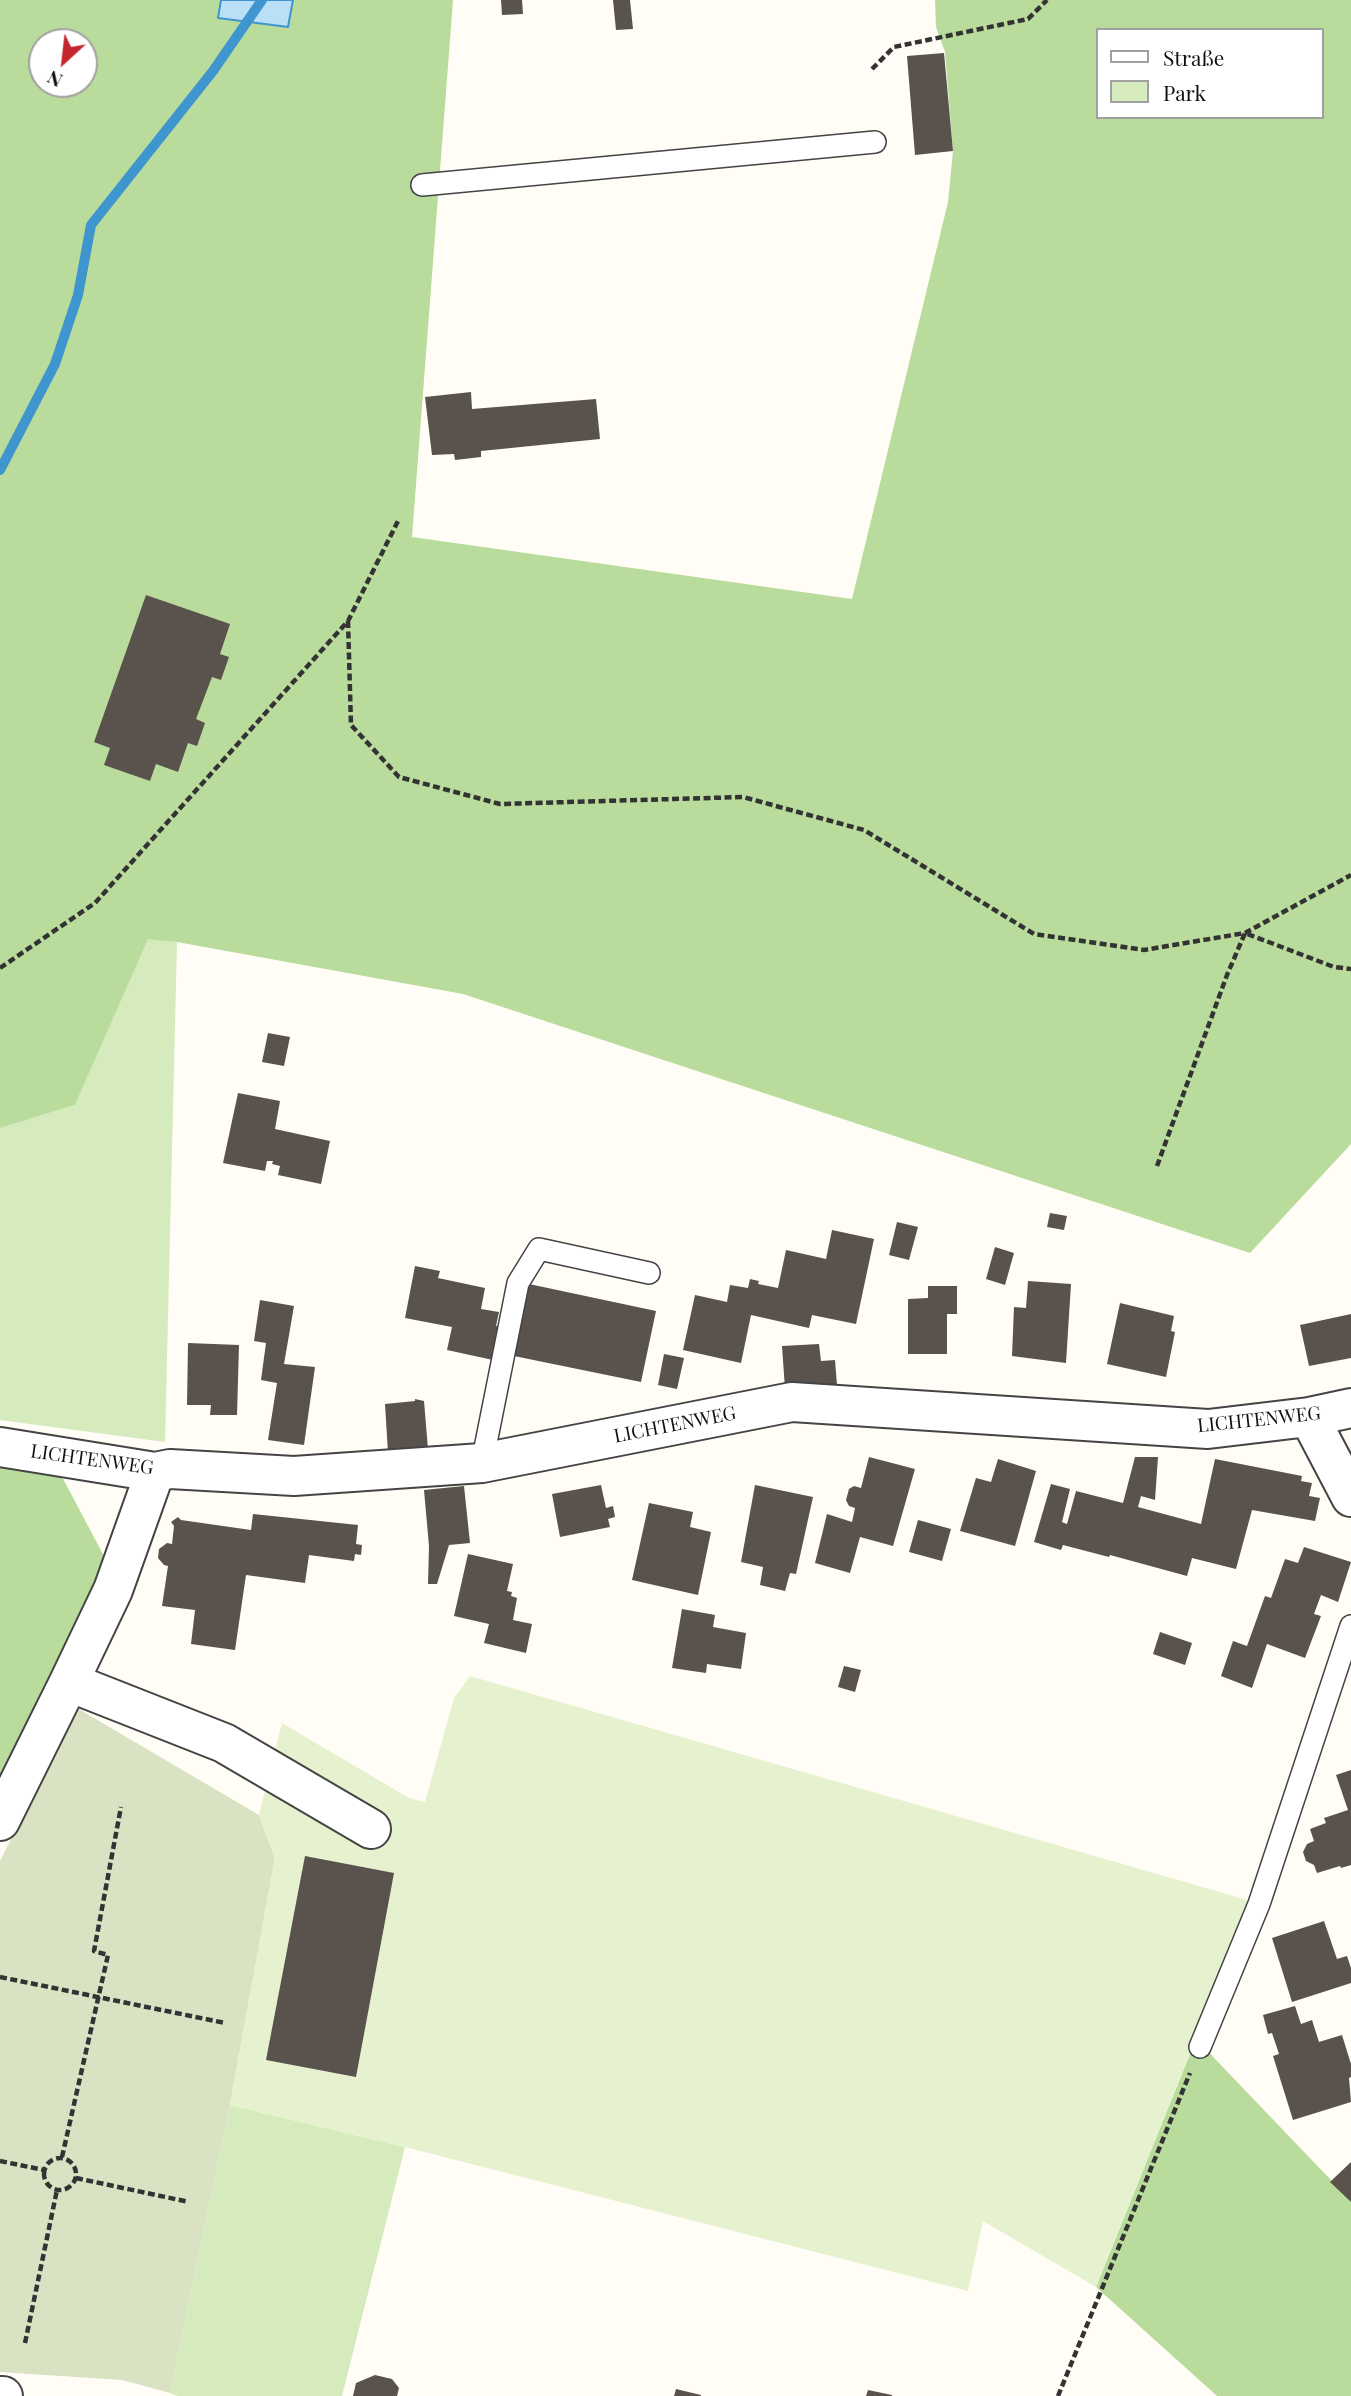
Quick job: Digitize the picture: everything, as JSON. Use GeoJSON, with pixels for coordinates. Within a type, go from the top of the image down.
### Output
{"type":"FeatureCollection","features":[{"type":"Feature","properties":{"kind":"street","name":"LICHTENWEG"},"geometry":{"type":"LineString","coordinates":[[0,1447],[155,1472],[170,1469],[293,1476],[482,1463],[792,1402],[1208,1429],[1309,1418],[1351,1408]]}},
{"type":"Feature","properties":{"kind":"street"},"geometry":{"type":"LineString","coordinates":[[1309,1418],[1351,1497]]}},
{"type":"Feature","properties":{"kind":"street"},"geometry":{"type":"LineString","coordinates":[[0,1821],[113,1590],[155,1472]]}},
{"type":"Feature","properties":{"kind":"street"},"geometry":{"type":"LineString","coordinates":[[69,1682],[224,1743],[370,1829]]}},
{"type":"Feature","properties":{"kind":"lane"},"geometry":{"type":"LineString","coordinates":[[422,185],[875,142]]}},
{"type":"Feature","properties":{"kind":"lane"},"geometry":{"type":"LineString","coordinates":[[482,1463],[518,1283],[539,1249],[649,1273]]}},
{"type":"Feature","properties":{"kind":"lane"},"geometry":{"type":"LineString","coordinates":[[1200,2047],[1259,1904],[1351,1626]]}},
{"type":"Feature","properties":{"kind":"path"},"geometry":{"type":"LineString","coordinates":[[872,69],[894,47],[1028,19],[1047,0]]}},
{"type":"Feature","properties":{"kind":"path"},"geometry":{"type":"LineString","coordinates":[[0,968],[95,903],[348,621],[398,521]]}},
{"type":"Feature","properties":{"kind":"path"},"geometry":{"type":"LineString","coordinates":[[348,621],[351,725],[400,777],[500,804],[743,797],[864,830],[1034,934],[1144,950],[1245,933],[1351,875]]}},
{"type":"Feature","properties":{"kind":"path"},"geometry":{"type":"LineString","coordinates":[[1245,933],[1334,967],[1351,969]]}},
{"type":"Feature","properties":{"kind":"path"},"geometry":{"type":"LineString","coordinates":[[1157,1166],[1245,933]]}},
{"type":"Feature","properties":{"kind":"path"},"geometry":{"type":"LineString","coordinates":[[62,2157],[108,1955],[94,1951],[121,1807]]}},
{"type":"Feature","properties":{"kind":"path"},"geometry":{"type":"LineString","coordinates":[[0,1977],[225,2024]]}},
{"type":"Feature","properties":{"kind":"path"},"geometry":{"type":"LineString","coordinates":[[1058,2396],[1200,2047]]}},
{"type":"Feature","properties":{"kind":"path"},"geometry":{"type":"LineString","coordinates":[[62,2157],[71,2161],[76,2169],[76,2178],[71,2186],[63,2190],[53,2190],[46,2183],[44,2169],[53,2159],[62,2157]]}},
{"type":"Feature","properties":{"kind":"path"},"geometry":{"type":"LineString","coordinates":[[0,2161],[44,2169]]}},
{"type":"Feature","properties":{"kind":"path"},"geometry":{"type":"LineString","coordinates":[[76,2178],[189,2202]]}},
{"type":"Feature","properties":{"kind":"path"},"geometry":{"type":"LineString","coordinates":[[26,2343],[57,2190]]}},
{"type":"Feature","properties":{"kind":"green space"},"geometry":{"type":"Polygon","coordinates":[[[0,0],[453,0],[412,537],[852,599],[948,202],[953,151],[945,52],[936,27],[935,0],[1351,0],[1351,1144],[1250,1253],[463,994],[148,939],[75,1105],[0,1128],[0,0]]]}},
{"type":"Feature","properties":{"kind":"green space"},"geometry":{"type":"Polygon","coordinates":[[[148,938],[177,942],[165,1442],[0,1420],[0,1128],[75,1105],[148,938]]]}},
{"type":"Feature","properties":{"kind":"green space"},"geometry":{"type":"Polygon","coordinates":[[[0,1463],[60,1473],[106,1560],[0,1796],[0,1463]]]}},
{"type":"Feature","properties":{"kind":"green space"},"geometry":{"type":"Polygon","coordinates":[[[470,1676],[1251,1901],[1096,2287],[983,2221],[968,2291],[230,2105],[275,1858],[259,1815],[282,1723],[409,1798],[425,1802],[454,1698],[470,1676]]]}},
{"type":"Feature","properties":{"kind":"green space"},"geometry":{"type":"Polygon","coordinates":[[[77,1708],[259,1815],[275,1858],[230,2105],[170,2393],[122,2380],[0,2372],[0,1861],[77,1708]]]}},
{"type":"Feature","properties":{"kind":"green space"},"geometry":{"type":"Polygon","coordinates":[[[1196,2039],[1351,2201],[1351,2396],[1217,2396],[1096,2287],[1196,2039]]]}},
{"type":"Feature","properties":{"kind":"green space"},"geometry":{"type":"Polygon","coordinates":[[[230,2105],[405,2147],[342,2396],[177,2396],[170,2393],[230,2105]]]}},
{"type":"Feature","properties":{"kind":"water"},"geometry":{"type":"Polygon","coordinates":[[[221,0],[293,0],[288,27],[218,18],[221,0]]]}},
{"type":"Feature","properties":{"kind":"building"},"geometry":{"type":"Polygon","coordinates":[[[501,0],[522,0],[523,14],[502,15],[501,0]]]}},
{"type":"Feature","properties":{"kind":"building"},"geometry":{"type":"Polygon","coordinates":[[[613,0],[630,0],[633,29],[616,30],[613,0]]]}},
{"type":"Feature","properties":{"kind":"building"},"geometry":{"type":"Polygon","coordinates":[[[944,53],[953,151],[915,155],[907,56],[944,53]]]}},
{"type":"Feature","properties":{"kind":"building"},"geometry":{"type":"Polygon","coordinates":[[[471,392],[472,409],[596,399],[600,439],[481,451],[481,457],[455,460],[454,454],[432,455],[425,397],[471,392]]]}},
{"type":"Feature","properties":{"kind":"building"},"geometry":{"type":"Polygon","coordinates":[[[146,595],[230,624],[220,654],[229,657],[221,680],[212,677],[196,719],[205,723],[197,746],[188,743],[178,772],[156,764],[150,781],[104,765],[110,748],[94,742],[146,595]]]}},
{"type":"Feature","properties":{"kind":"building"},"geometry":{"type":"Polygon","coordinates":[[[268,1033],[290,1037],[284,1066],[262,1062],[268,1033]]]}},
{"type":"Feature","properties":{"kind":"building"},"geometry":{"type":"Polygon","coordinates":[[[238,1093],[280,1101],[275,1129],[330,1141],[321,1184],[278,1175],[280,1166],[272,1164],[273,1161],[267,1161],[265,1171],[223,1163],[238,1093]]]}},
{"type":"Feature","properties":{"kind":"building"},"geometry":{"type":"Polygon","coordinates":[[[1050,1213],[1067,1216],[1064,1230],[1047,1227],[1050,1213]]]}},
{"type":"Feature","properties":{"kind":"building"},"geometry":{"type":"Polygon","coordinates":[[[897,1222],[918,1227],[909,1260],[889,1255],[897,1222]]]}},
{"type":"Feature","properties":{"kind":"building"},"geometry":{"type":"Polygon","coordinates":[[[832,1230],[874,1239],[856,1324],[812,1315],[809,1328],[751,1315],[741,1363],[683,1350],[695,1295],[727,1302],[730,1285],[748,1288],[750,1279],[759,1281],[758,1284],[778,1288],[786,1250],[826,1259],[832,1230]]]}},
{"type":"Feature","properties":{"kind":"building"},"geometry":{"type":"Polygon","coordinates":[[[995,1247],[1014,1253],[1005,1285],[986,1279],[995,1247]]]}},
{"type":"Feature","properties":{"kind":"building"},"geometry":{"type":"Polygon","coordinates":[[[415,1266],[440,1271],[438,1278],[485,1288],[481,1309],[499,1312],[496,1326],[500,1326],[493,1360],[447,1350],[452,1327],[405,1318],[415,1266]]]}},
{"type":"Feature","properties":{"kind":"building"},"geometry":{"type":"Polygon","coordinates":[[[1028,1281],[1071,1284],[1066,1363],[1012,1356],[1014,1307],[1026,1308],[1028,1281]]]}},
{"type":"Feature","properties":{"kind":"building"},"geometry":{"type":"Polygon","coordinates":[[[529,1284],[656,1311],[641,1382],[514,1356],[529,1284]]]}},
{"type":"Feature","properties":{"kind":"building"},"geometry":{"type":"Polygon","coordinates":[[[928,1286],[957,1286],[957,1314],[947,1314],[947,1354],[908,1354],[908,1299],[928,1298],[928,1286]]]}},
{"type":"Feature","properties":{"kind":"building"},"geometry":{"type":"Polygon","coordinates":[[[260,1300],[294,1306],[284,1364],[315,1367],[304,1445],[268,1440],[277,1383],[261,1380],[266,1343],[254,1341],[260,1300]]]}},
{"type":"Feature","properties":{"kind":"building"},"geometry":{"type":"Polygon","coordinates":[[[1120,1303],[1174,1316],[1171,1331],[1175,1332],[1166,1377],[1107,1364],[1120,1303]]]}},
{"type":"Feature","properties":{"kind":"building"},"geometry":{"type":"Polygon","coordinates":[[[1351,1314],[1351,1358],[1309,1366],[1300,1325],[1351,1314]]]}},
{"type":"Feature","properties":{"kind":"building"},"geometry":{"type":"Polygon","coordinates":[[[188,1343],[239,1345],[237,1415],[210,1415],[211,1405],[187,1405],[188,1343]]]}},
{"type":"Feature","properties":{"kind":"building"},"geometry":{"type":"Polygon","coordinates":[[[819,1344],[821,1361],[835,1360],[837,1385],[785,1389],[782,1346],[819,1344]]]}},
{"type":"Feature","properties":{"kind":"building"},"geometry":{"type":"Polygon","coordinates":[[[664,1354],[684,1358],[677,1389],[658,1385],[664,1354]]]}},
{"type":"Feature","properties":{"kind":"building"},"geometry":{"type":"Polygon","coordinates":[[[415,1399],[424,1401],[428,1449],[388,1453],[385,1404],[415,1399]]]}},
{"type":"Feature","properties":{"kind":"building"},"geometry":{"type":"Polygon","coordinates":[[[869,1457],[915,1469],[893,1546],[860,1537],[850,1573],[815,1563],[827,1514],[852,1522],[855,1508],[849,1506],[846,1500],[849,1489],[854,1486],[861,1488],[869,1457]]]}},
{"type":"Feature","properties":{"kind":"building"},"geometry":{"type":"Polygon","coordinates":[[[1135,1457],[1158,1457],[1155,1500],[1141,1496],[1138,1507],[1201,1524],[1215,1459],[1302,1476],[1301,1481],[1312,1483],[1309,1496],[1320,1498],[1315,1521],[1252,1510],[1236,1569],[1192,1558],[1187,1576],[1110,1555],[1109,1557],[1063,1545],[1061,1550],[1034,1542],[1051,1484],[1070,1489],[1062,1522],[1067,1524],[1076,1491],[1123,1503],[1135,1457]]]}},
{"type":"Feature","properties":{"kind":"building"},"geometry":{"type":"Polygon","coordinates":[[[998,1459],[1036,1471],[1015,1546],[960,1531],[976,1478],[991,1482],[998,1459]]]}},
{"type":"Feature","properties":{"kind":"building"},"geometry":{"type":"Polygon","coordinates":[[[601,1485],[606,1508],[613,1506],[615,1517],[608,1519],[610,1527],[560,1537],[552,1494],[601,1485]]]}},
{"type":"Feature","properties":{"kind":"building"},"geometry":{"type":"Polygon","coordinates":[[[755,1485],[813,1497],[796,1574],[790,1573],[785,1591],[760,1585],[763,1567],[741,1562],[755,1485]]]}},
{"type":"Feature","properties":{"kind":"building"},"geometry":{"type":"Polygon","coordinates":[[[464,1486],[470,1543],[449,1545],[437,1584],[428,1584],[429,1546],[424,1490],[464,1486]]]}},
{"type":"Feature","properties":{"kind":"building"},"geometry":{"type":"Polygon","coordinates":[[[649,1503],[693,1512],[690,1527],[711,1532],[698,1595],[632,1580],[649,1503]]]}},
{"type":"Feature","properties":{"kind":"building"},"geometry":{"type":"Polygon","coordinates":[[[253,1514],[358,1525],[356,1544],[362,1545],[361,1555],[355,1554],[354,1561],[309,1555],[305,1583],[246,1575],[235,1650],[191,1644],[195,1610],[162,1606],[168,1566],[158,1558],[159,1549],[167,1543],[172,1544],[174,1526],[171,1522],[178,1517],[181,1520],[251,1530],[253,1514]]]}},
{"type":"Feature","properties":{"kind":"building"},"geometry":{"type":"Polygon","coordinates":[[[918,1520],[951,1529],[942,1561],[909,1552],[918,1520]]]}},
{"type":"Feature","properties":{"kind":"building"},"geometry":{"type":"Polygon","coordinates":[[[1304,1547],[1351,1562],[1338,1602],[1321,1595],[1314,1614],[1321,1616],[1305,1658],[1267,1644],[1252,1688],[1221,1676],[1233,1641],[1247,1646],[1265,1596],[1271,1598],[1285,1559],[1298,1563],[1304,1547]]]}},
{"type":"Feature","properties":{"kind":"building"},"geometry":{"type":"Polygon","coordinates":[[[468,1554],[513,1564],[507,1591],[517,1598],[513,1620],[532,1624],[526,1653],[484,1643],[489,1624],[454,1616],[468,1554]]]}},
{"type":"Feature","properties":{"kind":"building"},"geometry":{"type":"Polygon","coordinates":[[[682,1609],[715,1615],[713,1627],[746,1633],[741,1669],[707,1664],[706,1673],[672,1668],[682,1609]]]}},
{"type":"Feature","properties":{"kind":"building"},"geometry":{"type":"Polygon","coordinates":[[[1160,1632],[1192,1643],[1185,1665],[1153,1654],[1160,1632]]]}},
{"type":"Feature","properties":{"kind":"building"},"geometry":{"type":"Polygon","coordinates":[[[844,1666],[861,1670],[855,1692],[838,1687],[844,1666]]]}},
{"type":"Feature","properties":{"kind":"building"},"geometry":{"type":"Polygon","coordinates":[[[1351,1770],[1351,1865],[1317,1873],[1314,1865],[1306,1861],[1303,1852],[1307,1844],[1314,1841],[1310,1829],[1326,1823],[1324,1818],[1348,1810],[1336,1775],[1351,1770]]]}},
{"type":"Feature","properties":{"kind":"building"},"geometry":{"type":"Polygon","coordinates":[[[305,1856],[394,1873],[356,2077],[266,2060],[305,1856]]]}},
{"type":"Feature","properties":{"kind":"building"},"geometry":{"type":"Polygon","coordinates":[[[1324,1921],[1337,1959],[1347,1956],[1351,1968],[1351,1983],[1292,2002],[1272,1938],[1324,1921]]]}},
{"type":"Feature","properties":{"kind":"building"},"geometry":{"type":"Polygon","coordinates":[[[1295,2006],[1301,2024],[1312,2020],[1319,2042],[1342,2035],[1351,2064],[1351,2102],[1293,2120],[1273,2056],[1279,2054],[1272,2033],[1268,2034],[1263,2015],[1295,2006]]]}},
{"type":"Feature","properties":{"kind":"building"},"geometry":{"type":"Polygon","coordinates":[[[1351,2162],[1351,2202],[1330,2182],[1351,2162]]]}},
{"type":"Feature","properties":{"kind":"building"},"geometry":{"type":"Polygon","coordinates":[[[375,2375],[392,2379],[399,2388],[397,2396],[353,2396],[356,2383],[375,2375]]]}},
{"type":"Feature","properties":{"kind":"building"},"geometry":{"type":"Polygon","coordinates":[[[676,2389],[701,2395],[701,2396],[674,2396],[676,2389]]]}},
{"type":"Feature","properties":{"kind":"building"},"geometry":{"type":"Polygon","coordinates":[[[868,2390],[892,2395],[892,2396],[866,2396],[868,2390]]]}},
{"type":"Feature","properties":{"kind":"waterway"},"geometry":{"type":"LineString","coordinates":[[0,470],[55,364],[78,295],[91,225],[213,71],[262,0]]}}]}
